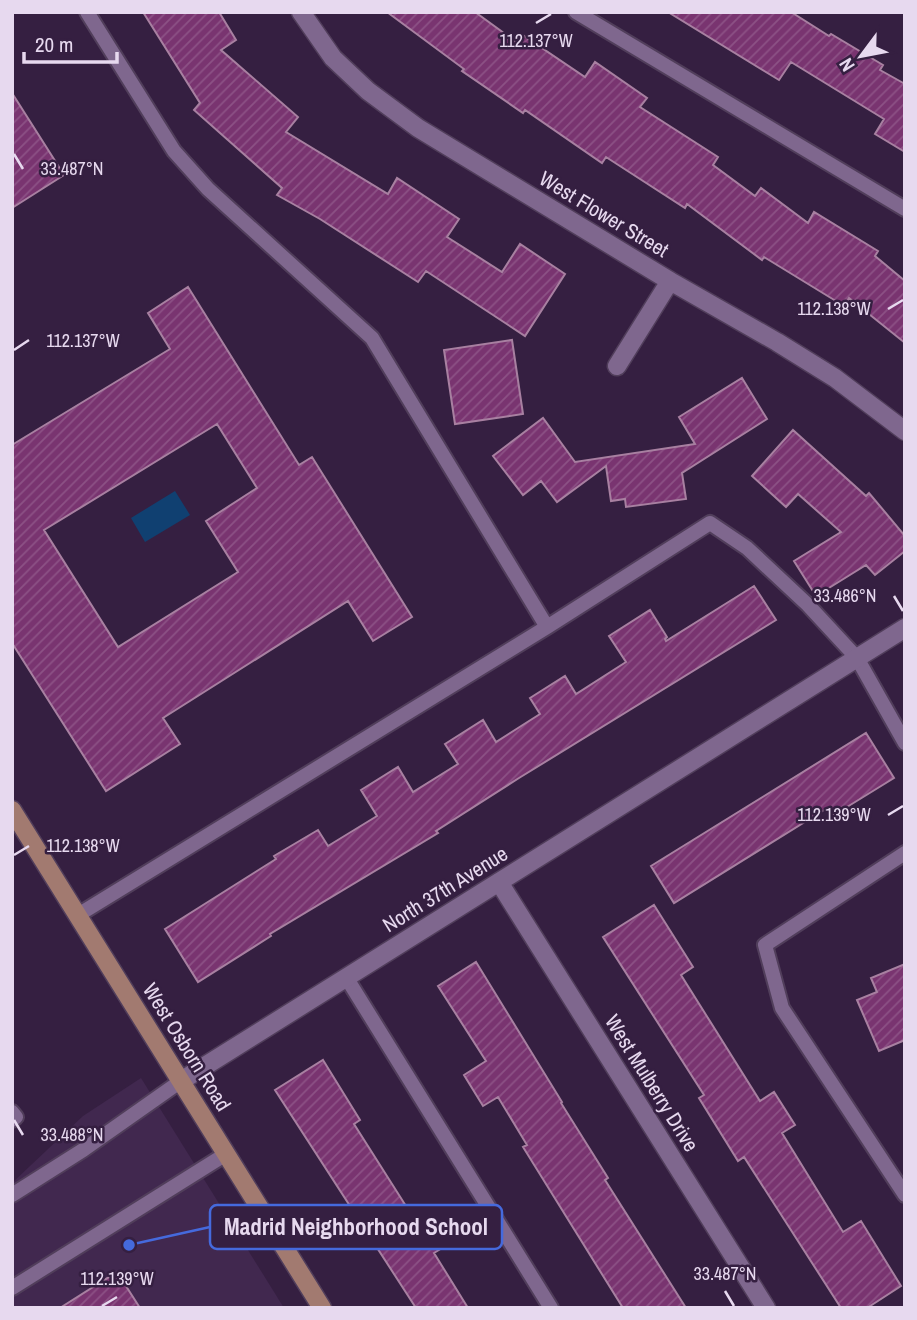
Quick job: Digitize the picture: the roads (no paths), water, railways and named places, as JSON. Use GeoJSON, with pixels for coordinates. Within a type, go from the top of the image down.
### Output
{"type":"FeatureCollection","features":[{"type":"Feature","properties":{"kind":"street","name":"West Flower Street"},"geometry":{"type":"LineString","coordinates":[[301,12],[333,58],[368,91],[418,128],[835,378],[905,431]]}},
{"type":"Feature","properties":{"kind":"street"},"geometry":{"type":"LineString","coordinates":[[617,366],[670,281]]}},
{"type":"Feature","properties":{"kind":"street","name":"North 37th Avenue"},"geometry":{"type":"LineString","coordinates":[[181,1081],[905,628]]}},
{"type":"Feature","properties":{"kind":"street","name":"West Osborn Road"},"geometry":{"type":"LineString","coordinates":[[12,810],[322,1308]]}},
{"type":"Feature","properties":{"kind":"street","name":"West Mulberry Drive"},"geometry":{"type":"LineString","coordinates":[[499,882],[766,1308]]}},
{"type":"Feature","properties":{"kind":"lane"},"geometry":{"type":"LineString","coordinates":[[87,12],[174,151],[208,189],[372,338],[547,626]]}},
{"type":"Feature","properties":{"kind":"lane"},"geometry":{"type":"LineString","coordinates":[[576,12],[905,209]]}},
{"type":"Feature","properties":{"kind":"lane"},"geometry":{"type":"LineString","coordinates":[[78,915],[710,523],[747,548],[807,605],[857,658],[905,743]]}},
{"type":"Feature","properties":{"kind":"lane"},"geometry":{"type":"LineString","coordinates":[[905,853],[765,945],[782,1008],[905,1195]]}},
{"type":"Feature","properties":{"kind":"lane"},"geometry":{"type":"LineString","coordinates":[[346,977],[551,1308]]}},
{"type":"Feature","properties":{"kind":"lane","name":"North 37th Avenue"},"geometry":{"type":"LineString","coordinates":[[12,1195],[83,1150],[181,1081]]}},
{"type":"Feature","properties":{"kind":"lane"},"geometry":{"type":"LineString","coordinates":[[12,1112],[16,1117],[12,1120]]}},
{"type":"Feature","properties":{"kind":"lane"},"geometry":{"type":"LineString","coordinates":[[12,1288],[226,1154]]}},
{"type":"Feature","properties":{"kind":"water"},"geometry":{"type":"Polygon","coordinates":[[[175,491],[190,515],[145,542],[131,518],[175,491]]]}},
{"type":"Feature","properties":{"kind":"place","name":"Madrid Neighborhood School"},"geometry":{"type":"Point","coordinates":[129,1245]}}]}
